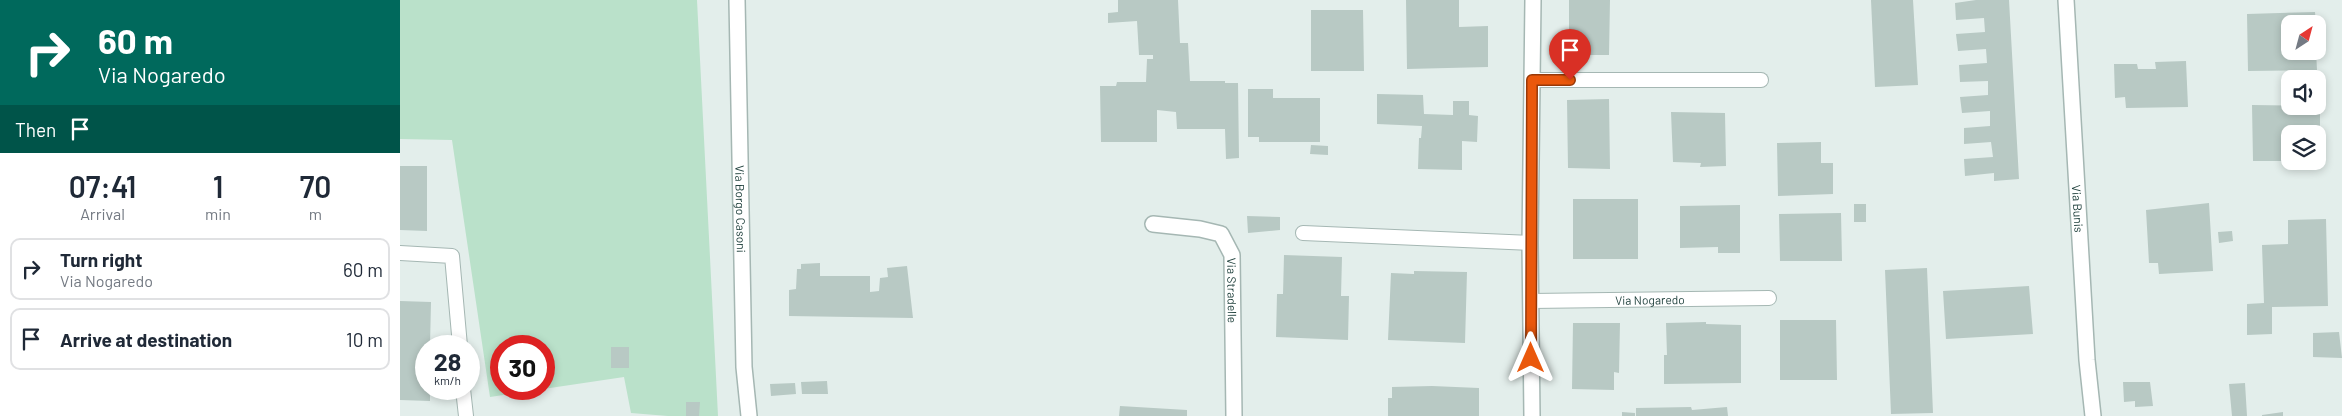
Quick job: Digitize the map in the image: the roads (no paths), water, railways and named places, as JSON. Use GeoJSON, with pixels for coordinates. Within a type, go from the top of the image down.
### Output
{"type":"FeatureCollection","features":[{"type":"Feature","properties":{"kind":"street","name":"Via Borgo Casoni"},"geometry":{"type":"LineString","coordinates":[[737,0],[744,366],[749,416]]}},
{"type":"Feature","properties":{"kind":"street"},"geometry":{"type":"LineString","coordinates":[[1532,416],[1530,243],[1533,0]]}},
{"type":"Feature","properties":{"kind":"street","name":"Via Bunis"},"geometry":{"type":"LineString","coordinates":[[2066,0],[2086,350],[2093,416]]}},
{"type":"Feature","properties":{"kind":"street","name":"Via Stradelle"},"geometry":{"type":"LineString","coordinates":[[1153,224],[1200,229],[1221,234],[1232,255],[1234,416]]}},
{"type":"Feature","properties":{"kind":"lane"},"geometry":{"type":"LineString","coordinates":[[1532,80],[1761,80]]}},
{"type":"Feature","properties":{"kind":"lane"},"geometry":{"type":"LineString","coordinates":[[1303,233],[1530,243]]}},
{"type":"Feature","properties":{"kind":"lane"},"geometry":{"type":"LineString","coordinates":[[400,253],[452,256],[459,335]]}},
{"type":"Feature","properties":{"kind":"lane","name":"Via Nogaredo"},"geometry":{"type":"LineString","coordinates":[[1531,301],[1770,298]]}},
{"type":"Feature","properties":{"kind":"lane"},"geometry":{"type":"LineString","coordinates":[[464,400],[466,416]]}}]}
